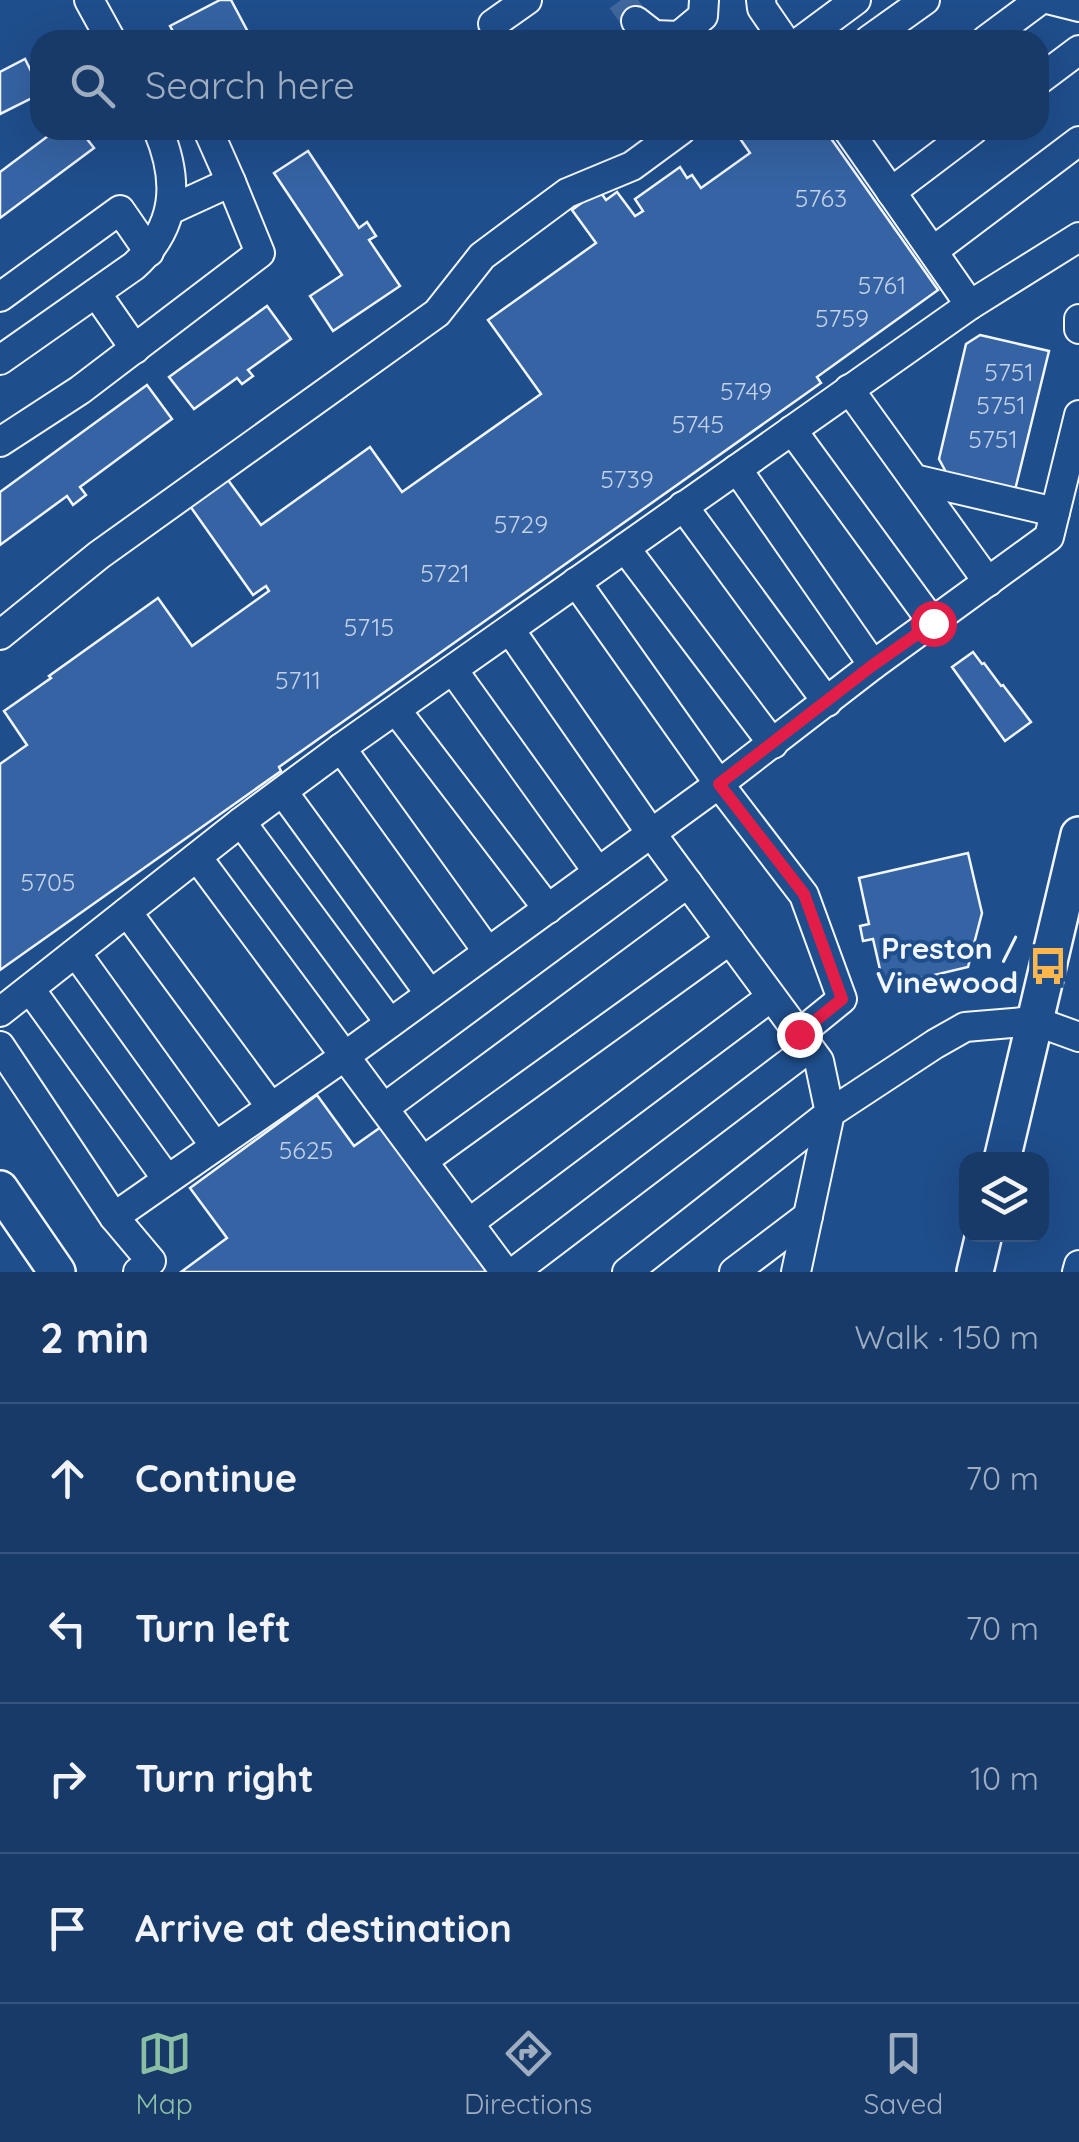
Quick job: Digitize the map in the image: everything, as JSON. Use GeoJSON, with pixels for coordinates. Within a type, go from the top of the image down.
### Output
{"type":"FeatureCollection","features":[{"type":"Feature","properties":{"kind":"main road"},"geometry":{"type":"LineString","coordinates":[[1004,1152],[1035,1021],[1070,916],[1079,835]]}},
{"type":"Feature","properties":{"kind":"main road"},"geometry":{"type":"LineString","coordinates":[[0,1189],[57,1272]]}},
{"type":"Feature","properties":{"kind":"main road"},"geometry":{"type":"LineString","coordinates":[[975,1272],[982,1242]]}},
{"type":"Feature","properties":{"kind":"street"},"geometry":{"type":"LineString","coordinates":[[89,0],[106,30]]}},
{"type":"Feature","properties":{"kind":"street"},"geometry":{"type":"LineString","coordinates":[[493,24],[527,0]]}},
{"type":"Feature","properties":{"kind":"street"},"geometry":{"type":"LineString","coordinates":[[686,30],[703,16],[704,0]]}},
{"type":"Feature","properties":{"kind":"street"},"geometry":{"type":"LineString","coordinates":[[761,0],[777,30]]}},
{"type":"Feature","properties":{"kind":"street"},"geometry":{"type":"LineString","coordinates":[[816,30],[856,0]]}},
{"type":"Feature","properties":{"kind":"street"},"geometry":{"type":"LineString","coordinates":[[883,30],[925,0]]}},
{"type":"Feature","properties":{"kind":"street"},"geometry":{"type":"LineString","coordinates":[[1000,30],[1040,0]]}},
{"type":"Feature","properties":{"kind":"street"},"geometry":{"type":"LineString","coordinates":[[1051,0],[1079,7]]}},
{"type":"Feature","properties":{"kind":"street"},"geometry":{"type":"LineString","coordinates":[[636,21],[648,30]]}},
{"type":"Feature","properties":{"kind":"street"},"geometry":{"type":"LineString","coordinates":[[1049,72],[1079,50]]}},
{"type":"Feature","properties":{"kind":"street"},"geometry":{"type":"LineString","coordinates":[[1,356],[96,293],[149,252],[160,235],[172,196],[172,174],[163,140]]}},
{"type":"Feature","properties":{"kind":"street"},"geometry":{"type":"LineString","coordinates":[[0,442],[80,390],[260,253],[212,140]]}},
{"type":"Feature","properties":{"kind":"street"},"geometry":{"type":"LineString","coordinates":[[0,635],[99,555],[437,313],[482,256],[568,193],[632,166],[667,140]]}},
{"type":"Feature","properties":{"kind":"street"},"geometry":{"type":"LineString","coordinates":[[860,140],[970,305]]}},
{"type":"Feature","properties":{"kind":"street"},"geometry":{"type":"LineString","coordinates":[[892,192],[960,140]]}},
{"type":"Feature","properties":{"kind":"street"},"geometry":{"type":"LineString","coordinates":[[933,251],[1079,141]]}},
{"type":"Feature","properties":{"kind":"street"},"geometry":{"type":"LineString","coordinates":[[170,210],[231,182]]}},
{"type":"Feature","properties":{"kind":"street"},"geometry":{"type":"LineString","coordinates":[[0,296],[120,210],[149,252]]}},
{"type":"Feature","properties":{"kind":"street"},"geometry":{"type":"LineString","coordinates":[[0,1012],[341,748],[970,305],[1074,249]]}},
{"type":"Feature","properties":{"kind":"street"},"geometry":{"type":"LineString","coordinates":[[96,293],[134,349]]}},
{"type":"Feature","properties":{"kind":"street"},"geometry":{"type":"LineString","coordinates":[[1079,319],[1079,328]]}},
{"type":"Feature","properties":{"kind":"street"},"geometry":{"type":"LineString","coordinates":[[849,389],[988,582]]}},
{"type":"Feature","properties":{"kind":"street"},"geometry":{"type":"LineString","coordinates":[[114,1217],[345,1056],[719,784],[1049,537],[1079,415]]}},
{"type":"Feature","properties":{"kind":"street"},"geometry":{"type":"LineString","coordinates":[[792,430],[933,623]]}},
{"type":"Feature","properties":{"kind":"street"},"geometry":{"type":"LineString","coordinates":[[737,469],[873,665]]}},
{"type":"Feature","properties":{"kind":"street"},"geometry":{"type":"LineString","coordinates":[[914,478],[1055,512]]}},
{"type":"Feature","properties":{"kind":"street"},"geometry":{"type":"LineString","coordinates":[[683,506],[827,702]]}},
{"type":"Feature","properties":{"kind":"street"},"geometry":{"type":"LineString","coordinates":[[625,548],[773,744]]}},
{"type":"Feature","properties":{"kind":"street"},"geometry":{"type":"LineString","coordinates":[[514,1272],[804,1041],[842,999],[804,894],[719,784],[576,582]]}},
{"type":"Feature","properties":{"kind":"street"},"geometry":{"type":"LineString","coordinates":[[510,630],[651,833],[819,1061],[830,1114],[796,1272]]}},
{"type":"Feature","properties":{"kind":"street"},"geometry":{"type":"LineString","coordinates":[[452,670],[598,872]]}},
{"type":"Feature","properties":{"kind":"street"},"geometry":{"type":"LineString","coordinates":[[396,710],[548,908]]}},
{"type":"Feature","properties":{"kind":"street"},"geometry":{"type":"LineString","coordinates":[[341,748],[488,952]]}},
{"type":"Feature","properties":{"kind":"street"},"geometry":{"type":"LineString","coordinates":[[283,792],[430,994]]}},
{"type":"Feature","properties":{"kind":"street"},"geometry":{"type":"LineString","coordinates":[[241,822],[390,1023]]}},
{"type":"Feature","properties":{"kind":"street"},"geometry":{"type":"LineString","coordinates":[[197,857],[506,1272]]}},
{"type":"Feature","properties":{"kind":"street"},"geometry":{"type":"LineString","coordinates":[[384,1108],[688,884]]}},
{"type":"Feature","properties":{"kind":"street"},"geometry":{"type":"LineString","coordinates":[[127,912],[271,1107]]}},
{"type":"Feature","properties":{"kind":"street"},"geometry":{"type":"LineString","coordinates":[[423,1161],[730,940]]}},
{"type":"Feature","properties":{"kind":"street"},"geometry":{"type":"LineString","coordinates":[[76,952],[215,1146]]}},
{"type":"Feature","properties":{"kind":"street"},"geometry":{"type":"LineString","coordinates":[[30,988],[167,1179]]}},
{"type":"Feature","properties":{"kind":"street"},"geometry":{"type":"LineString","coordinates":[[469,1223],[771,996]]}},
{"type":"Feature","properties":{"kind":"street"},"geometry":{"type":"LineString","coordinates":[[627,1272],[830,1114],[965,1026],[1035,1021],[1079,1037]]}},
{"type":"Feature","properties":{"kind":"street"},"geometry":{"type":"LineString","coordinates":[[0,1046],[114,1217],[152,1261],[138,1272]]}},
{"type":"Feature","properties":{"kind":"street"},"geometry":{"type":"LineString","coordinates":[[734,1272],[808,1216]]}},
{"type":"Feature","properties":{"kind":"building"},"geometry":{"type":"Polygon","coordinates":[[[220,0],[231,0],[247,30],[172,30],[170,26],[220,0]]]}},
{"type":"Feature","properties":{"kind":"building"},"geometry":{"type":"Polygon","coordinates":[[[25,59],[30,69],[30,99],[0,114],[0,72],[25,59]]]}},
{"type":"Feature","properties":{"kind":"building"},"geometry":{"type":"Polygon","coordinates":[[[43,140],[88,140],[94,148],[0,218],[0,172],[43,140]]]}},
{"type":"Feature","properties":{"kind":"building"},"geometry":{"type":"Polygon","coordinates":[[[741,140],[832,140],[938,290],[817,377],[821,383],[0,970],[0,764],[27,745],[4,711],[158,598],[192,646],[269,591],[266,586],[253,595],[190,506],[228,480],[261,525],[370,447],[402,492],[541,394],[488,320],[596,243],[572,210],[599,190],[606,200],[617,192],[635,216],[643,211],[635,199],[680,167],[701,188],[750,153],[741,140]]]}},
{"type":"Feature","properties":{"kind":"building"},"geometry":{"type":"Polygon","coordinates":[[[308,151],[359,228],[367,222],[376,236],[369,240],[400,286],[333,331],[310,296],[342,275],[274,173],[308,151]]]}},
{"type":"Feature","properties":{"kind":"building"},"geometry":{"type":"Polygon","coordinates":[[[267,306],[291,339],[248,370],[253,376],[242,384],[237,378],[194,409],[169,377],[267,306]]]}},
{"type":"Feature","properties":{"kind":"building"},"geometry":{"type":"Polygon","coordinates":[[[980,335],[1049,351],[1015,490],[947,474],[939,459],[966,344],[980,335]]]}},
{"type":"Feature","properties":{"kind":"building"},"geometry":{"type":"Polygon","coordinates":[[[147,385],[172,419],[80,487],[86,495],[73,505],[67,496],[0,545],[0,492],[147,385]]]}},
{"type":"Feature","properties":{"kind":"building"},"geometry":{"type":"Polygon","coordinates":[[[973,652],[1031,722],[1005,741],[952,667],[973,652]]]}},
{"type":"Feature","properties":{"kind":"building"},"geometry":{"type":"Polygon","coordinates":[[[968,853],[982,913],[968,967],[884,987],[873,939],[863,941],[860,926],[869,924],[859,878],[968,853]]]}},
{"type":"Feature","properties":{"kind":"building"},"geometry":{"type":"Polygon","coordinates":[[[317,1095],[354,1146],[381,1127],[487,1272],[181,1272],[227,1238],[190,1188],[317,1095]]]}},
{"type":"Feature","properties":{"kind":"tunnel"},"geometry":{"type":"LineString","coordinates":[[621,0],[636,21]]}},
{"type":"Feature","properties":{"kind":"place","name":"Preston / Vinewood"},"geometry":{"type":"Point","coordinates":[1048,966]}},
{"type":"Feature","properties":{"kind":"route"},"geometry":{"type":"LineString","coordinates":[[799,1034],[842,999],[804,894],[719,784],[933,623]]}}]}
